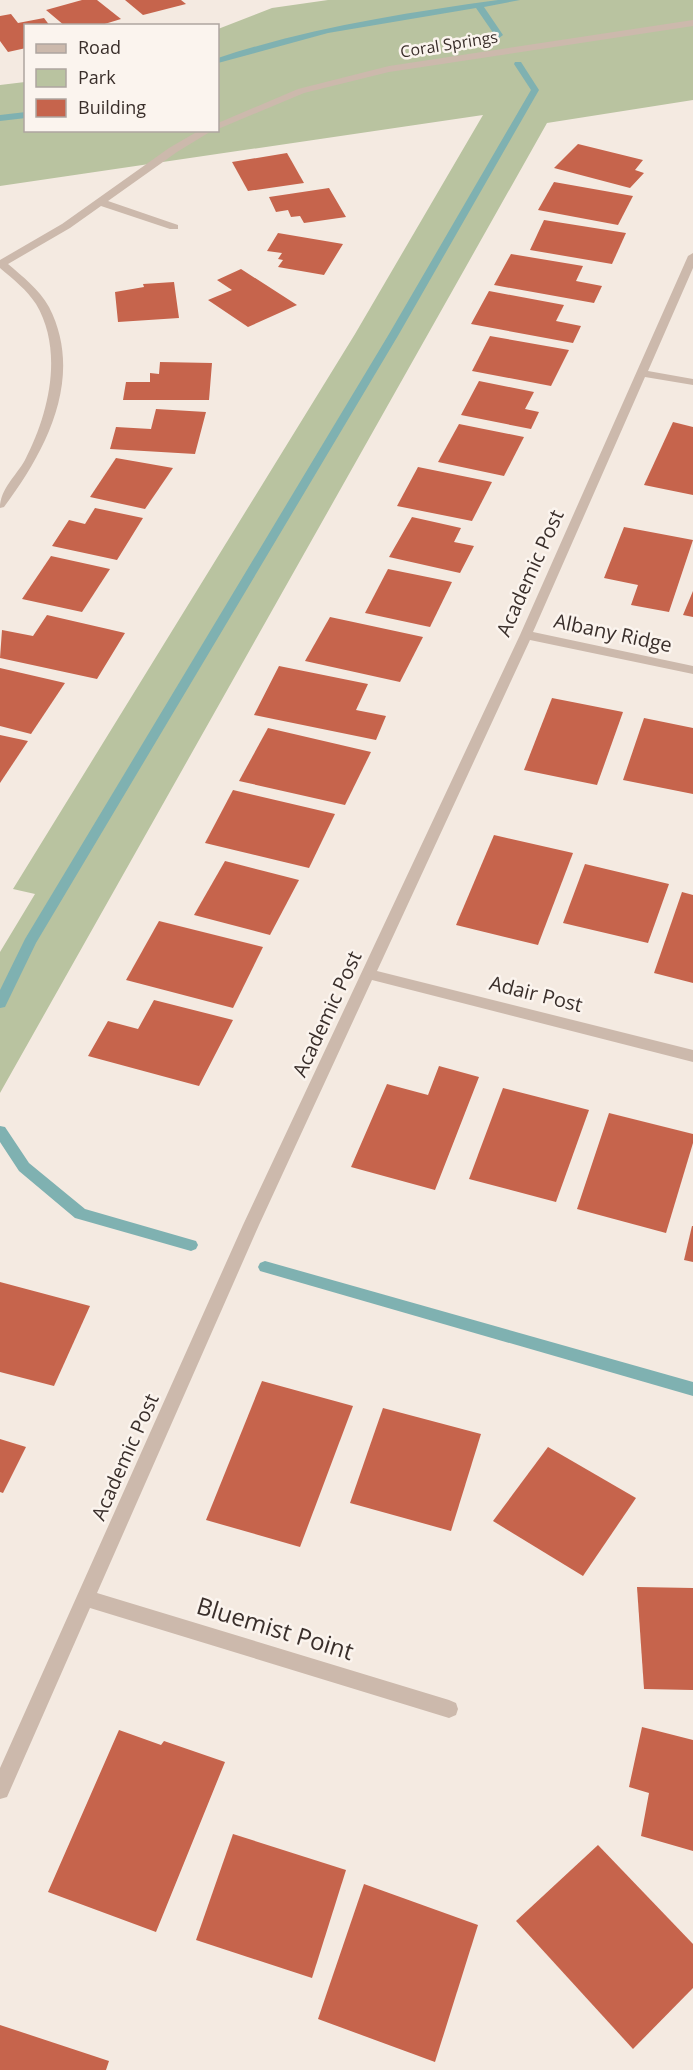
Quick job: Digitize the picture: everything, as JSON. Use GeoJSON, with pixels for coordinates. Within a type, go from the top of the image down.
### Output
{"type":"FeatureCollection","features":[{"type":"Feature","properties":{"kind":"street","name":"Coral Springs"},"geometry":{"type":"LineString","coordinates":[[219,126],[301,91],[388,69],[693,23]]}},
{"type":"Feature","properties":{"kind":"street"},"geometry":{"type":"LineString","coordinates":[[0,504],[32,460],[46,428],[54,396],[56,365],[53,336],[44,308],[30,288],[1,264],[66,226],[173,150],[204,132]]}},
{"type":"Feature","properties":{"kind":"street"},"geometry":{"type":"LineString","coordinates":[[100,202],[174,227]]}},
{"type":"Feature","properties":{"kind":"street","name":"Academic Post"},"geometry":{"type":"LineString","coordinates":[[0,1790],[251,1226],[526,635],[693,256]]}},
{"type":"Feature","properties":{"kind":"street"},"geometry":{"type":"LineString","coordinates":[[643,373],[693,382]]}},
{"type":"Feature","properties":{"kind":"street","name":"Albany Ridge"},"geometry":{"type":"LineString","coordinates":[[526,635],[693,670]]}},
{"type":"Feature","properties":{"kind":"street","name":"Adair Post"},"geometry":{"type":"LineString","coordinates":[[369,974],[693,1056]]}},
{"type":"Feature","properties":{"kind":"street","name":"Bluemist Point"},"geometry":{"type":"LineString","coordinates":[[85,1598],[449,1708]]}},
{"type":"Feature","properties":{"kind":"green space"},"geometry":{"type":"Polygon","coordinates":[[[328,0],[693,0],[693,100],[547,123],[0,1093],[0,952],[35,894],[13,889],[355,334],[483,115],[0,186],[0,85],[24,82],[24,132],[219,132],[219,29],[272,8],[328,0]]]}},
{"type":"Feature","properties":{"kind":"building"},"geometry":{"type":"Polygon","coordinates":[[[82,0],[97,0],[121,19],[105,24],[63,24],[46,10],[82,0]]]}},
{"type":"Feature","properties":{"kind":"building"},"geometry":{"type":"Polygon","coordinates":[[[125,0],[181,0],[186,4],[143,15],[125,0]]]}},
{"type":"Feature","properties":{"kind":"building"},"geometry":{"type":"Polygon","coordinates":[[[11,14],[18,23],[44,18],[48,24],[24,24],[24,48],[8,52],[0,41],[0,16],[11,14]]]}},
{"type":"Feature","properties":{"kind":"building"},"geometry":{"type":"Polygon","coordinates":[[[578,144],[643,160],[635,170],[644,173],[630,188],[554,168],[578,144]]]}},
{"type":"Feature","properties":{"kind":"building"},"geometry":{"type":"Polygon","coordinates":[[[287,153],[304,183],[248,191],[232,162],[287,153]]]}},
{"type":"Feature","properties":{"kind":"building"},"geometry":{"type":"Polygon","coordinates":[[[554,182],[633,196],[618,225],[538,210],[554,182]]]}},
{"type":"Feature","properties":{"kind":"building"},"geometry":{"type":"Polygon","coordinates":[[[329,188],[346,217],[304,223],[300,216],[291,217],[288,210],[276,212],[269,197],[329,188]]]}},
{"type":"Feature","properties":{"kind":"building"},"geometry":{"type":"Polygon","coordinates":[[[544,220],[626,233],[612,264],[530,250],[544,220]]]}},
{"type":"Feature","properties":{"kind":"building"},"geometry":{"type":"Polygon","coordinates":[[[278,233],[343,244],[324,275],[278,267],[283,260],[278,259],[282,253],[267,251],[278,233]]]}},
{"type":"Feature","properties":{"kind":"building"},"geometry":{"type":"Polygon","coordinates":[[[511,254],[583,266],[576,281],[602,286],[594,303],[494,285],[511,254]]]}},
{"type":"Feature","properties":{"kind":"building"},"geometry":{"type":"Polygon","coordinates":[[[241,269],[297,305],[248,327],[208,300],[232,290],[217,280],[241,269]]]}},
{"type":"Feature","properties":{"kind":"building"},"geometry":{"type":"Polygon","coordinates":[[[174,282],[179,318],[118,322],[115,292],[144,287],[143,284],[174,282]]]}},
{"type":"Feature","properties":{"kind":"building"},"geometry":{"type":"Polygon","coordinates":[[[489,291],[564,305],[556,321],[581,326],[573,343],[471,324],[489,291]]]}},
{"type":"Feature","properties":{"kind":"building"},"geometry":{"type":"Polygon","coordinates":[[[490,336],[569,350],[551,386],[472,371],[490,336]]]}},
{"type":"Feature","properties":{"kind":"building"},"geometry":{"type":"Polygon","coordinates":[[[160,362],[212,363],[209,400],[123,400],[126,382],[150,382],[150,373],[159,374],[160,362]]]}},
{"type":"Feature","properties":{"kind":"building"},"geometry":{"type":"Polygon","coordinates":[[[479,381],[534,392],[525,409],[539,412],[531,429],[461,415],[479,381]]]}},
{"type":"Feature","properties":{"kind":"building"},"geometry":{"type":"Polygon","coordinates":[[[156,409],[206,412],[195,454],[110,449],[116,427],[151,429],[156,409]]]}},
{"type":"Feature","properties":{"kind":"building"},"geometry":{"type":"Polygon","coordinates":[[[673,422],[693,427],[693,495],[644,485],[673,422]]]}},
{"type":"Feature","properties":{"kind":"building"},"geometry":{"type":"Polygon","coordinates":[[[459,424],[524,437],[504,476],[438,462],[459,424]]]}},
{"type":"Feature","properties":{"kind":"building"},"geometry":{"type":"Polygon","coordinates":[[[116,458],[173,468],[145,509],[90,497],[116,458]]]}},
{"type":"Feature","properties":{"kind":"building"},"geometry":{"type":"Polygon","coordinates":[[[418,467],[492,482],[472,521],[397,506],[418,467]]]}},
{"type":"Feature","properties":{"kind":"building"},"geometry":{"type":"Polygon","coordinates":[[[95,508],[143,518],[117,560],[52,546],[69,520],[85,524],[95,508]]]}},
{"type":"Feature","properties":{"kind":"building"},"geometry":{"type":"Polygon","coordinates":[[[412,517],[461,528],[454,542],[474,546],[460,573],[389,557],[412,517]]]}},
{"type":"Feature","properties":{"kind":"building"},"geometry":{"type":"Polygon","coordinates":[[[624,527],[693,540],[669,612],[631,605],[638,585],[604,578],[624,527]]]}},
{"type":"Feature","properties":{"kind":"building"},"geometry":{"type":"Polygon","coordinates":[[[51,556],[110,569],[82,612],[22,599],[51,556]]]}},
{"type":"Feature","properties":{"kind":"building"},"geometry":{"type":"Polygon","coordinates":[[[388,569],[452,582],[430,627],[365,613],[388,569]]]}},
{"type":"Feature","properties":{"kind":"building"},"geometry":{"type":"Polygon","coordinates":[[[693,591],[693,617],[683,615],[693,591]]]}},
{"type":"Feature","properties":{"kind":"building"},"geometry":{"type":"Polygon","coordinates":[[[47,615],[125,633],[97,679],[0,658],[2,630],[33,636],[47,615]]]}},
{"type":"Feature","properties":{"kind":"building"},"geometry":{"type":"Polygon","coordinates":[[[330,617],[423,637],[400,682],[305,661],[330,617]]]}},
{"type":"Feature","properties":{"kind":"building"},"geometry":{"type":"Polygon","coordinates":[[[279,666],[368,684],[356,710],[386,716],[376,740],[254,715],[279,666]]]}},
{"type":"Feature","properties":{"kind":"building"},"geometry":{"type":"Polygon","coordinates":[[[0,668],[65,683],[31,734],[0,726],[0,668]]]}},
{"type":"Feature","properties":{"kind":"building"},"geometry":{"type":"Polygon","coordinates":[[[552,698],[623,712],[597,785],[524,770],[552,698]]]}},
{"type":"Feature","properties":{"kind":"building"},"geometry":{"type":"Polygon","coordinates":[[[644,718],[693,728],[693,794],[623,780],[644,718]]]}},
{"type":"Feature","properties":{"kind":"building"},"geometry":{"type":"Polygon","coordinates":[[[268,728],[371,752],[345,805],[239,781],[268,728]]]}},
{"type":"Feature","properties":{"kind":"building"},"geometry":{"type":"Polygon","coordinates":[[[0,735],[28,741],[0,783],[0,735]]]}},
{"type":"Feature","properties":{"kind":"building"},"geometry":{"type":"Polygon","coordinates":[[[233,790],[335,814],[309,868],[205,843],[233,790]]]}},
{"type":"Feature","properties":{"kind":"building"},"geometry":{"type":"Polygon","coordinates":[[[494,835],[573,853],[538,945],[456,925],[494,835]]]}},
{"type":"Feature","properties":{"kind":"building"},"geometry":{"type":"Polygon","coordinates":[[[225,861],[299,880],[270,935],[194,915],[225,861]]]}},
{"type":"Feature","properties":{"kind":"building"},"geometry":{"type":"Polygon","coordinates":[[[585,864],[669,884],[648,943],[563,923],[585,864]]]}},
{"type":"Feature","properties":{"kind":"building"},"geometry":{"type":"Polygon","coordinates":[[[682,892],[693,895],[693,983],[654,973],[682,892]]]}},
{"type":"Feature","properties":{"kind":"building"},"geometry":{"type":"Polygon","coordinates":[[[159,921],[263,947],[233,1008],[126,980],[159,921]]]}},
{"type":"Feature","properties":{"kind":"building"},"geometry":{"type":"Polygon","coordinates":[[[154,1000],[233,1020],[199,1086],[88,1056],[108,1021],[138,1029],[154,1000]]]}},
{"type":"Feature","properties":{"kind":"building"},"geometry":{"type":"Polygon","coordinates":[[[439,1066],[479,1077],[435,1190],[351,1167],[387,1084],[428,1095],[439,1066]]]}},
{"type":"Feature","properties":{"kind":"building"},"geometry":{"type":"Polygon","coordinates":[[[503,1088],[589,1110],[556,1202],[469,1179],[503,1088]]]}},
{"type":"Feature","properties":{"kind":"building"},"geometry":{"type":"Polygon","coordinates":[[[609,1113],[693,1134],[693,1143],[666,1233],[577,1209],[609,1113]]]}},
{"type":"Feature","properties":{"kind":"building"},"geometry":{"type":"Polygon","coordinates":[[[693,1226],[693,1262],[684,1260],[693,1226]]]}},
{"type":"Feature","properties":{"kind":"building"},"geometry":{"type":"Polygon","coordinates":[[[0,1282],[90,1306],[54,1386],[0,1372],[0,1282]]]}},
{"type":"Feature","properties":{"kind":"building"},"geometry":{"type":"Polygon","coordinates":[[[262,1381],[353,1406],[300,1547],[206,1520],[262,1381]]]}},
{"type":"Feature","properties":{"kind":"building"},"geometry":{"type":"Polygon","coordinates":[[[383,1408],[481,1434],[451,1531],[350,1503],[383,1408]]]}},
{"type":"Feature","properties":{"kind":"building"},"geometry":{"type":"Polygon","coordinates":[[[0,1439],[26,1447],[3,1493],[0,1492],[0,1439]]]}},
{"type":"Feature","properties":{"kind":"building"},"geometry":{"type":"Polygon","coordinates":[[[548,1447],[636,1498],[583,1576],[493,1521],[548,1447]]]}},
{"type":"Feature","properties":{"kind":"building"},"geometry":{"type":"Polygon","coordinates":[[[637,1587],[693,1588],[693,1690],[644,1689],[637,1587]]]}},
{"type":"Feature","properties":{"kind":"building"},"geometry":{"type":"Polygon","coordinates":[[[642,1727],[693,1740],[693,1851],[641,1836],[649,1793],[629,1787],[642,1727]]]}},
{"type":"Feature","properties":{"kind":"building"},"geometry":{"type":"Polygon","coordinates":[[[119,1730],[161,1745],[164,1741],[225,1762],[156,1932],[48,1892],[119,1730]]]}},
{"type":"Feature","properties":{"kind":"building"},"geometry":{"type":"Polygon","coordinates":[[[233,1834],[346,1870],[312,1978],[196,1940],[233,1834]]]}},
{"type":"Feature","properties":{"kind":"building"},"geometry":{"type":"Polygon","coordinates":[[[598,1845],[693,1944],[693,1988],[633,2049],[516,1921],[598,1845]]]}},
{"type":"Feature","properties":{"kind":"building"},"geometry":{"type":"Polygon","coordinates":[[[364,1884],[478,1925],[435,2062],[318,2019],[364,1884]]]}},
{"type":"Feature","properties":{"kind":"building"},"geometry":{"type":"Polygon","coordinates":[[[0,2025],[109,2061],[106,2070],[0,2070],[0,2025]]]}},
{"type":"Feature","properties":{"kind":"waterway"},"geometry":{"type":"LineString","coordinates":[[478,5],[516,0]]}},
{"type":"Feature","properties":{"kind":"waterway"},"geometry":{"type":"LineString","coordinates":[[219,61],[328,30],[478,5]]}},
{"type":"Feature","properties":{"kind":"waterway"},"geometry":{"type":"LineString","coordinates":[[478,5],[499,35]]}},
{"type":"Feature","properties":{"kind":"waterway"},"geometry":{"type":"LineString","coordinates":[[0,1003],[30,942],[394,334],[535,90],[518,64]]}},
{"type":"Feature","properties":{"kind":"waterway"},"geometry":{"type":"LineString","coordinates":[[0,118],[24,115]]}},
{"type":"Feature","properties":{"kind":"waterway"},"geometry":{"type":"LineString","coordinates":[[0,1131],[24,1167],[80,1214],[191,1245]]}},
{"type":"Feature","properties":{"kind":"waterway"},"geometry":{"type":"LineString","coordinates":[[265,1267],[693,1389]]}}]}
